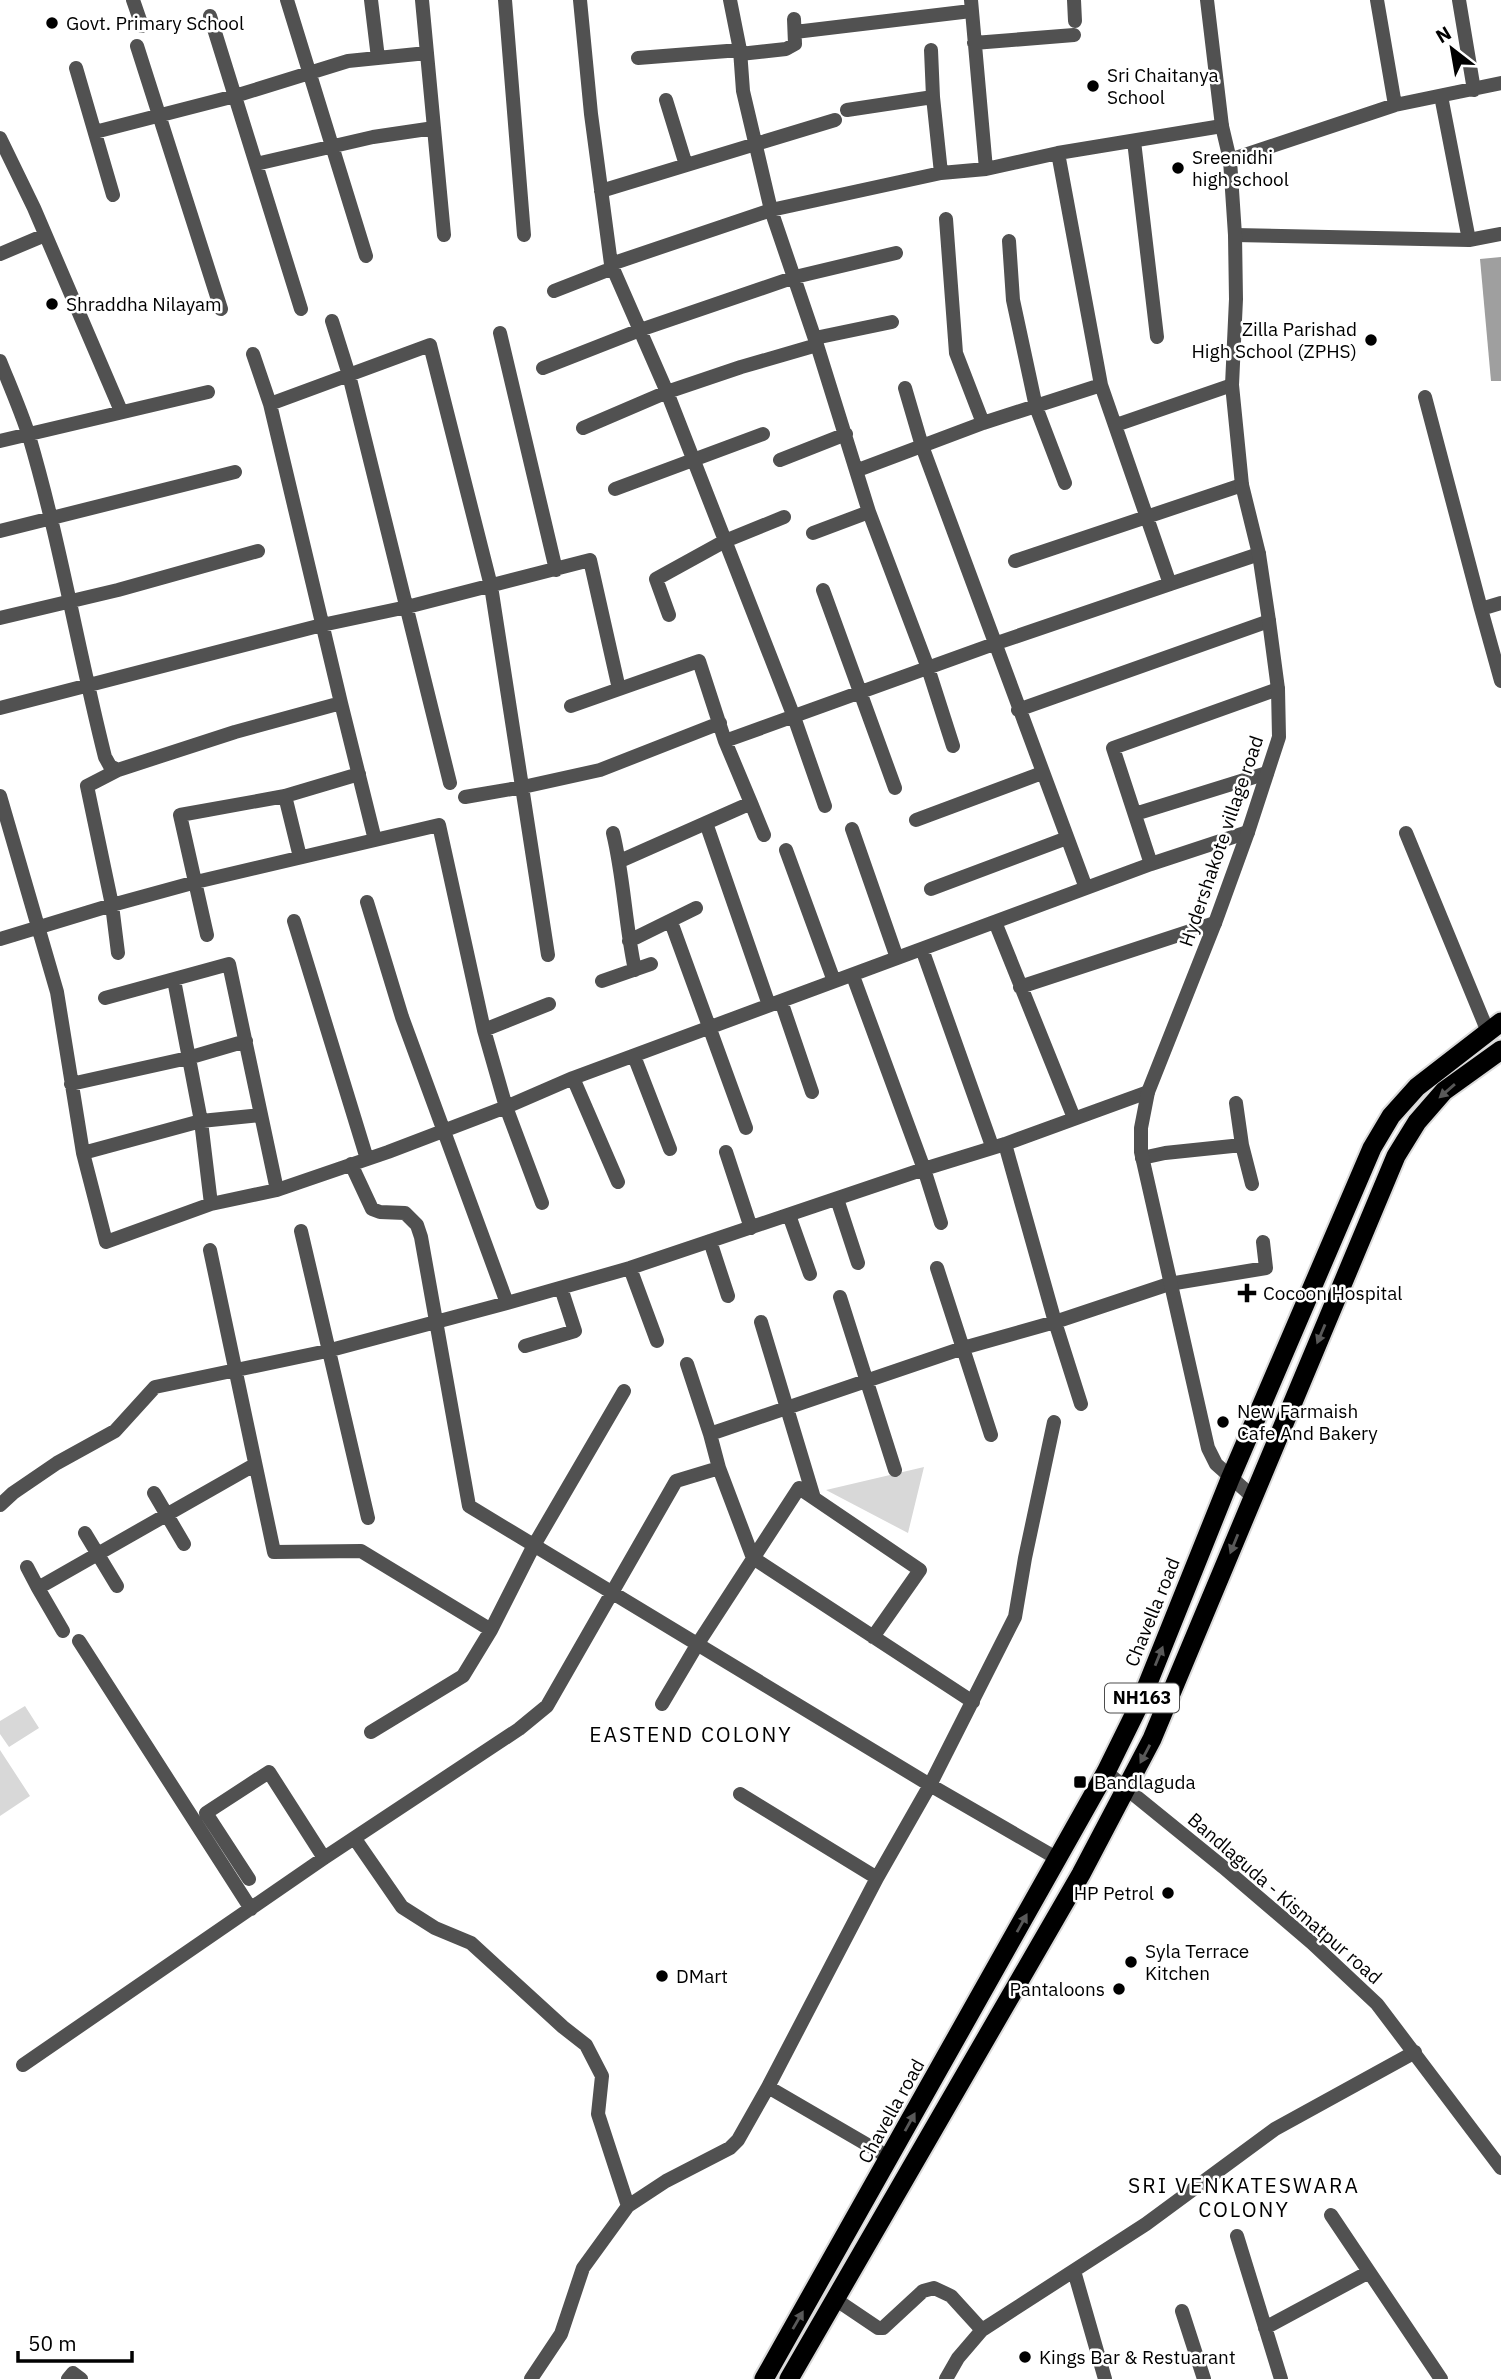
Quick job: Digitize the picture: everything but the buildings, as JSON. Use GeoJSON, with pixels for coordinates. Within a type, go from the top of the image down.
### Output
{"type":"FeatureCollection","features":[{"type":"Feature","properties":{"kind":"highway","name":"Chavella road"},"geometry":{"type":"LineString","coordinates":[[764,2379],[1106,1773],[1140,1703],[1230,1479],[1372,1148],[1391,1116],[1417,1087],[1494,1027]]}},
{"type":"Feature","properties":{"kind":"highway","name":"NH163"},"geometry":{"type":"LineString","coordinates":[[792,2378],[1081,1874],[1164,1715],[1396,1156],[1417,1122],[1444,1091],[1501,1049]]}},
{"type":"Feature","properties":{"kind":"street"},"geometry":{"type":"LineString","coordinates":[[133,0],[142,26]]}},
{"type":"Feature","properties":{"kind":"street"},"geometry":{"type":"LineString","coordinates":[[287,0],[366,256]]}},
{"type":"Feature","properties":{"kind":"street"},"geometry":{"type":"LineString","coordinates":[[371,0],[378,58]]}},
{"type":"Feature","properties":{"kind":"street"},"geometry":{"type":"LineString","coordinates":[[422,0],[444,235]]}},
{"type":"Feature","properties":{"kind":"street"},"geometry":{"type":"LineString","coordinates":[[505,0],[524,234]]}},
{"type":"Feature","properties":{"kind":"street"},"geometry":{"type":"LineString","coordinates":[[580,0],[612,266],[667,392],[794,717],[825,806]]}},
{"type":"Feature","properties":{"kind":"street"},"geometry":{"type":"LineString","coordinates":[[730,0],[740,52],[743,91],[771,210],[858,470],[869,512],[928,668],[953,746]]}},
{"type":"Feature","properties":{"kind":"street"},"geometry":{"type":"LineString","coordinates":[[974,43],[1075,28],[1074,0]]}},
{"type":"Feature","properties":{"kind":"street","name":"Hydershakote village road"},"geometry":{"type":"LineString","coordinates":[[1207,0],[1222,126],[1230,160],[1236,235],[1232,385],[1241,485],[1259,554],[1278,690],[1279,737],[1215,923],[1148,1093],[1141,1129],[1142,1158],[1208,1448],[1216,1464],[1253,1497]]}},
{"type":"Feature","properties":{"kind":"street"},"geometry":{"type":"LineString","coordinates":[[1377,0],[1395,105]]}},
{"type":"Feature","properties":{"kind":"street"},"geometry":{"type":"LineString","coordinates":[[1459,0],[1474,90]]}},
{"type":"Feature","properties":{"kind":"street"},"geometry":{"type":"LineString","coordinates":[[638,58],[786,49],[795,44],[794,25],[971,6],[986,169]]}},
{"type":"Feature","properties":{"kind":"street"},"geometry":{"type":"LineString","coordinates":[[210,16],[301,309]]}},
{"type":"Feature","properties":{"kind":"street"},"geometry":{"type":"LineString","coordinates":[[137,46],[221,309]]}},
{"type":"Feature","properties":{"kind":"street"},"geometry":{"type":"LineString","coordinates":[[931,50],[941,173]]}},
{"type":"Feature","properties":{"kind":"street"},"geometry":{"type":"LineString","coordinates":[[95,132],[235,96],[348,61],[427,53]]}},
{"type":"Feature","properties":{"kind":"street"},"geometry":{"type":"LineString","coordinates":[[76,68],[114,195]]}},
{"type":"Feature","properties":{"kind":"street"},"geometry":{"type":"LineString","coordinates":[[1230,160],[1395,105],[1501,83]]}},
{"type":"Feature","properties":{"kind":"street"},"geometry":{"type":"LineString","coordinates":[[1441,96],[1469,240]]}},
{"type":"Feature","properties":{"kind":"street"},"geometry":{"type":"LineString","coordinates":[[848,110],[933,97]]}},
{"type":"Feature","properties":{"kind":"street"},"geometry":{"type":"LineString","coordinates":[[666,100],[687,165]]}},
{"type":"Feature","properties":{"kind":"street"},"geometry":{"type":"LineString","coordinates":[[601,191],[835,120]]}},
{"type":"Feature","properties":{"kind":"street"},"geometry":{"type":"LineString","coordinates":[[554,291],[612,266],[771,210],[941,173],[986,169],[1058,153],[1222,126]]}},
{"type":"Feature","properties":{"kind":"street"},"geometry":{"type":"LineString","coordinates":[[256,164],[373,137],[434,128]]}},
{"type":"Feature","properties":{"kind":"street"},"geometry":{"type":"LineString","coordinates":[[0,138],[46,235],[121,411]]}},
{"type":"Feature","properties":{"kind":"street"},"geometry":{"type":"LineString","coordinates":[[1134,141],[1157,337]]}},
{"type":"Feature","properties":{"kind":"street"},"geometry":{"type":"LineString","coordinates":[[1058,153],[1101,385],[1170,584]]}},
{"type":"Feature","properties":{"kind":"street"},"geometry":{"type":"LineString","coordinates":[[946,219],[956,353],[983,423]]}},
{"type":"Feature","properties":{"kind":"street"},"geometry":{"type":"LineString","coordinates":[[1236,235],[1469,240],[1501,234]]}},
{"type":"Feature","properties":{"kind":"street"},"geometry":{"type":"LineString","coordinates":[[0,254],[46,235]]}},
{"type":"Feature","properties":{"kind":"street"},"geometry":{"type":"LineString","coordinates":[[1009,241],[1013,300],[1036,407],[1065,483]]}},
{"type":"Feature","properties":{"kind":"street"},"geometry":{"type":"LineString","coordinates":[[543,368],[640,330],[795,277],[896,253]]}},
{"type":"Feature","properties":{"kind":"street"},"geometry":{"type":"LineString","coordinates":[[332,321],[349,375],[450,782]]}},
{"type":"Feature","properties":{"kind":"street"},"geometry":{"type":"LineString","coordinates":[[583,428],[667,392],[816,342],[892,322]]}},
{"type":"Feature","properties":{"kind":"street"},"geometry":{"type":"LineString","coordinates":[[500,333],[556,570]]}},
{"type":"Feature","properties":{"kind":"street"},"geometry":{"type":"LineString","coordinates":[[270,404],[430,345],[491,586],[548,955]]}},
{"type":"Feature","properties":{"kind":"street"},"geometry":{"type":"LineString","coordinates":[[253,354],[270,404],[375,839]]}},
{"type":"Feature","properties":{"kind":"street"},"geometry":{"type":"LineString","coordinates":[[0,361],[28,434],[105,757],[110,766],[118,769]]}},
{"type":"Feature","properties":{"kind":"street"},"geometry":{"type":"LineString","coordinates":[[858,470],[983,423],[1101,385]]}},
{"type":"Feature","properties":{"kind":"street"},"geometry":{"type":"LineString","coordinates":[[1116,425],[1232,385]]}},
{"type":"Feature","properties":{"kind":"street"},"geometry":{"type":"LineString","coordinates":[[905,388],[922,446],[1086,888]]}},
{"type":"Feature","properties":{"kind":"street"},"geometry":{"type":"LineString","coordinates":[[0,441],[208,392]]}},
{"type":"Feature","properties":{"kind":"street"},"geometry":{"type":"LineString","coordinates":[[1425,397],[1501,681]]}},
{"type":"Feature","properties":{"kind":"street"},"geometry":{"type":"LineString","coordinates":[[615,489],[763,434]]}},
{"type":"Feature","properties":{"kind":"street"},"geometry":{"type":"LineString","coordinates":[[780,460],[846,434]]}},
{"type":"Feature","properties":{"kind":"street"},"geometry":{"type":"LineString","coordinates":[[0,531],[235,472]]}},
{"type":"Feature","properties":{"kind":"street"},"geometry":{"type":"LineString","coordinates":[[1015,561],[1241,485]]}},
{"type":"Feature","properties":{"kind":"street"},"geometry":{"type":"LineString","coordinates":[[813,533],[869,512]]}},
{"type":"Feature","properties":{"kind":"street"},"geometry":{"type":"LineString","coordinates":[[669,615],[656,579],[724,541],[784,517]]}},
{"type":"Feature","properties":{"kind":"street"},"geometry":{"type":"LineString","coordinates":[[0,618],[258,551]]}},
{"type":"Feature","properties":{"kind":"street"},"geometry":{"type":"LineString","coordinates":[[725,741],[994,643],[1259,554]]}},
{"type":"Feature","properties":{"kind":"street"},"geometry":{"type":"LineString","coordinates":[[0,708],[322,625],[407,607],[590,560],[619,689]]}},
{"type":"Feature","properties":{"kind":"street"},"geometry":{"type":"LineString","coordinates":[[823,590],[895,788]]}},
{"type":"Feature","properties":{"kind":"street"},"geometry":{"type":"LineString","coordinates":[[1481,609],[1501,603]]}},
{"type":"Feature","properties":{"kind":"street"},"geometry":{"type":"LineString","coordinates":[[1018,710],[1269,621]]}},
{"type":"Feature","properties":{"kind":"street"},"geometry":{"type":"LineString","coordinates":[[571,706],[699,661],[725,741],[764,835]]}},
{"type":"Feature","properties":{"kind":"street"},"geometry":{"type":"LineString","coordinates":[[1152,864],[1113,748],[1278,690]]}},
{"type":"Feature","properties":{"kind":"street"},"geometry":{"type":"LineString","coordinates":[[118,953],[112,905],[87,786],[118,769],[235,732],[341,703]]}},
{"type":"Feature","properties":{"kind":"street"},"geometry":{"type":"LineString","coordinates":[[465,797],[523,788],[600,770],[720,723]]}},
{"type":"Feature","properties":{"kind":"street"},"geometry":{"type":"LineString","coordinates":[[916,820],[1042,773]]}},
{"type":"Feature","properties":{"kind":"street"},"geometry":{"type":"LineString","coordinates":[[1135,814],[1267,773]]}},
{"type":"Feature","properties":{"kind":"street"},"geometry":{"type":"LineString","coordinates":[[207,935],[180,815],[285,796],[359,774]]}},
{"type":"Feature","properties":{"kind":"street"},"geometry":{"type":"LineString","coordinates":[[0,796],[57,992],[83,1153],[106,1242],[211,1204],[277,1190],[367,1159],[506,1107],[573,1078],[853,976],[922,948],[1248,832]]}},
{"type":"Feature","properties":{"kind":"street"},"geometry":{"type":"LineString","coordinates":[[285,796],[300,857]]}},
{"type":"Feature","properties":{"kind":"street"},"geometry":{"type":"LineString","coordinates":[[620,861],[751,803]]}},
{"type":"Feature","properties":{"kind":"street"},"geometry":{"type":"LineString","coordinates":[[706,822],[812,1092]]}},
{"type":"Feature","properties":{"kind":"street"},"geometry":{"type":"LineString","coordinates":[[0,939],[197,882],[439,825],[484,1030],[506,1107],[542,1203]]}},
{"type":"Feature","properties":{"kind":"street"},"geometry":{"type":"LineString","coordinates":[[852,829],[897,958]]}},
{"type":"Feature","properties":{"kind":"street"},"geometry":{"type":"LineString","coordinates":[[613,833],[620,861],[635,970]]}},
{"type":"Feature","properties":{"kind":"street"},"geometry":{"type":"LineString","coordinates":[[1406,833],[1494,1027]]}},
{"type":"Feature","properties":{"kind":"street"},"geometry":{"type":"LineString","coordinates":[[931,889],[1067,838]]}},
{"type":"Feature","properties":{"kind":"street"},"geometry":{"type":"LineString","coordinates":[[786,850],[834,981]]}},
{"type":"Feature","properties":{"kind":"street"},"geometry":{"type":"LineString","coordinates":[[367,902],[402,1017],[507,1303]]}},
{"type":"Feature","properties":{"kind":"street"},"geometry":{"type":"LineString","coordinates":[[629,941],[696,908]]}},
{"type":"Feature","properties":{"kind":"street"},"geometry":{"type":"LineString","coordinates":[[294,921],[367,1159]]}},
{"type":"Feature","properties":{"kind":"street"},"geometry":{"type":"LineString","coordinates":[[671,922],[746,1128]]}},
{"type":"Feature","properties":{"kind":"street"},"geometry":{"type":"LineString","coordinates":[[995,922],[1074,1118]]}},
{"type":"Feature","properties":{"kind":"street"},"geometry":{"type":"LineString","coordinates":[[1020,987],[1215,923]]}},
{"type":"Feature","properties":{"kind":"street"},"geometry":{"type":"LineString","coordinates":[[922,948],[998,1145],[1081,1404]]}},
{"type":"Feature","properties":{"kind":"street"},"geometry":{"type":"LineString","coordinates":[[105,998],[229,964],[277,1190]]}},
{"type":"Feature","properties":{"kind":"street"},"geometry":{"type":"LineString","coordinates":[[602,981],[651,964]]}},
{"type":"Feature","properties":{"kind":"street"},"geometry":{"type":"LineString","coordinates":[[853,976],[924,1169],[941,1223]]}},
{"type":"Feature","properties":{"kind":"street"},"geometry":{"type":"LineString","coordinates":[[174,980],[201,1121],[211,1204]]}},
{"type":"Feature","properties":{"kind":"street"},"geometry":{"type":"LineString","coordinates":[[484,1030],[548,1004]]}},
{"type":"Feature","properties":{"kind":"street"},"geometry":{"type":"LineString","coordinates":[[71,1084],[188,1059],[246,1041]]}},
{"type":"Feature","properties":{"kind":"street"},"geometry":{"type":"LineString","coordinates":[[634,1056],[670,1149]]}},
{"type":"Feature","properties":{"kind":"street"},"geometry":{"type":"LineString","coordinates":[[573,1078],[618,1182]]}},
{"type":"Feature","properties":{"kind":"street"},"geometry":{"type":"LineString","coordinates":[[0,1505],[57,1463],[115,1431],[155,1387],[327,1351],[629,1268],[1148,1093]]}},
{"type":"Feature","properties":{"kind":"street"},"geometry":{"type":"LineString","coordinates":[[1236,1103],[1242,1145],[1252,1184]]}},
{"type":"Feature","properties":{"kind":"street"},"geometry":{"type":"LineString","coordinates":[[83,1153],[201,1121],[261,1115]]}},
{"type":"Feature","properties":{"kind":"street"},"geometry":{"type":"LineString","coordinates":[[1142,1158],[1242,1145]]}},
{"type":"Feature","properties":{"kind":"street"},"geometry":{"type":"LineString","coordinates":[[726,1152],[751,1228]]}},
{"type":"Feature","properties":{"kind":"street"},"geometry":{"type":"LineString","coordinates":[[351,1164],[372,1209],[405,1213],[416,1225],[421,1237],[469,1506],[930,1785],[1058,1859]]}},
{"type":"Feature","properties":{"kind":"street"},"geometry":{"type":"LineString","coordinates":[[837,1199],[859,1263]]}},
{"type":"Feature","properties":{"kind":"street"},"geometry":{"type":"LineString","coordinates":[[789,1215],[810,1274]]}},
{"type":"Feature","properties":{"kind":"street"},"geometry":{"type":"LineString","coordinates":[[300,1231],[368,1518]]}},
{"type":"Feature","properties":{"kind":"street"},"geometry":{"type":"LineString","coordinates":[[710,1241],[728,1296]]}},
{"type":"Feature","properties":{"kind":"street"},"geometry":{"type":"LineString","coordinates":[[710,1434],[963,1348],[1055,1322],[1170,1284],[1266,1268],[1263,1242]]}},
{"type":"Feature","properties":{"kind":"street"},"geometry":{"type":"LineString","coordinates":[[210,1250],[274,1552],[360,1551],[491,1630]]}},
{"type":"Feature","properties":{"kind":"street"},"geometry":{"type":"LineString","coordinates":[[629,1268],[657,1341]]}},
{"type":"Feature","properties":{"kind":"street"},"geometry":{"type":"LineString","coordinates":[[937,1268],[991,1435]]}},
{"type":"Feature","properties":{"kind":"street"},"geometry":{"type":"LineString","coordinates":[[525,1346],[575,1331],[561,1288]]}},
{"type":"Feature","properties":{"kind":"street"},"geometry":{"type":"LineString","coordinates":[[841,1297],[895,1470]]}},
{"type":"Feature","properties":{"kind":"street"},"geometry":{"type":"LineString","coordinates":[[761,1322],[814,1498]]}},
{"type":"Feature","properties":{"kind":"street"},"geometry":{"type":"LineString","coordinates":[[687,1364],[719,1468],[753,1558],[973,1702]]}},
{"type":"Feature","properties":{"kind":"street"},"geometry":{"type":"LineString","coordinates":[[371,1732],[463,1676],[491,1630],[533,1547],[624,1391]]}},
{"type":"Feature","properties":{"kind":"street"},"geometry":{"type":"LineString","coordinates":[[531,2379],[561,2334],[583,2268],[628,2206],[666,2181],[730,2148],[738,2140],[768,2087],[877,1878],[930,1785],[1015,1617],[1054,1422]]}},
{"type":"Feature","properties":{"kind":"street"},"geometry":{"type":"LineString","coordinates":[[38,1587],[254,1465]]}},
{"type":"Feature","properties":{"kind":"street"},"geometry":{"type":"LineString","coordinates":[[23,2065],[324,1858],[519,1729],[547,1706],[676,1481],[719,1468]]}},
{"type":"Feature","properties":{"kind":"street"},"geometry":{"type":"LineString","coordinates":[[662,1704],[799,1488],[920,1570],[873,1637]]}},
{"type":"Feature","properties":{"kind":"street"},"geometry":{"type":"LineString","coordinates":[[154,1493],[184,1545]]}},
{"type":"Feature","properties":{"kind":"street"},"geometry":{"type":"LineString","coordinates":[[85,1532],[117,1586]]}},
{"type":"Feature","properties":{"kind":"street"},"geometry":{"type":"LineString","coordinates":[[27,1567],[63,1631]]}},
{"type":"Feature","properties":{"kind":"street"},"geometry":{"type":"LineString","coordinates":[[79,1641],[251,1909]]}},
{"type":"Feature","properties":{"kind":"street"},"geometry":{"type":"LineString","coordinates":[[249,1879],[206,1813],[269,1772],[324,1858]]}},
{"type":"Feature","properties":{"kind":"street","name":"Bandlaguda - Kismatpur road"},"geometry":{"type":"LineString","coordinates":[[1106,1773],[1223,1867],[1312,1943],[1377,2004],[1501,2168]]}},
{"type":"Feature","properties":{"kind":"street"},"geometry":{"type":"LineString","coordinates":[[740,1794],[877,1878]]}},
{"type":"Feature","properties":{"kind":"street"},"geometry":{"type":"LineString","coordinates":[[355,1839],[402,1907],[435,1928],[471,1943],[586,2045],[602,2076],[598,2114],[628,2206]]}},
{"type":"Feature","properties":{"kind":"street"},"geometry":{"type":"LineString","coordinates":[[946,2379],[958,2358],[982,2330],[1146,2224],[1275,2129],[1415,2052]]}},
{"type":"Feature","properties":{"kind":"street"},"geometry":{"type":"LineString","coordinates":[[768,2087],[890,2158]]}},
{"type":"Feature","properties":{"kind":"street"},"geometry":{"type":"LineString","coordinates":[[1331,2215],[1441,2379]]}},
{"type":"Feature","properties":{"kind":"street"},"geometry":{"type":"LineString","coordinates":[[1237,2236],[1281,2379]]}},
{"type":"Feature","properties":{"kind":"street"},"geometry":{"type":"LineString","coordinates":[[1074,2271],[1105,2379]]}},
{"type":"Feature","properties":{"kind":"street"},"geometry":{"type":"LineString","coordinates":[[1265,2328],[1369,2272]]}},
{"type":"Feature","properties":{"kind":"street"},"geometry":{"type":"LineString","coordinates":[[835,2300],[878,2328],[883,2328],[923,2291],[934,2288],[951,2296],[982,2330]]}},
{"type":"Feature","properties":{"kind":"street"},"geometry":{"type":"LineString","coordinates":[[1182,2311],[1203,2379]]}},
{"type":"Feature","properties":{"kind":"street"},"geometry":{"type":"LineString","coordinates":[[68,2379],[73,2373],[81,2379]]}},
{"type":"Feature","properties":{"kind":"shaded area"},"geometry":{"type":"Polygon","coordinates":[[[1501,257],[1501,381],[1491,381],[1480,259],[1501,257]]]}},
{"type":"Feature","properties":{"kind":"shaded area"},"geometry":{"type":"Polygon","coordinates":[[[924,1467],[908,1533],[826,1490],[924,1467]]]}},
{"type":"Feature","properties":{"kind":"shaded area"},"geometry":{"type":"Polygon","coordinates":[[[25,1706],[39,1728],[9,1747],[0,1734],[0,1721],[25,1706]]]}},
{"type":"Feature","properties":{"kind":"shaded area"},"geometry":{"type":"Polygon","coordinates":[[[0,1750],[30,1796],[0,1816],[0,1750]]]}},
{"type":"Feature","properties":{"kind":"place","name":"Govt. Primary School"},"geometry":{"type":"Point","coordinates":[52,23]}},
{"type":"Feature","properties":{"kind":"place","name":"Sri Chaitanya School"},"geometry":{"type":"Point","coordinates":[1093,86]}},
{"type":"Feature","properties":{"kind":"place","name":"Sreenidhi high school"},"geometry":{"type":"Point","coordinates":[1178,168]}},
{"type":"Feature","properties":{"kind":"place","name":"Shraddha Nilayam"},"geometry":{"type":"Point","coordinates":[52,304]}},
{"type":"Feature","properties":{"kind":"place","name":"Zilla Parishad High School (ZPHS)"},"geometry":{"type":"Point","coordinates":[1371,340]}},
{"type":"Feature","properties":{"kind":"place","name":"Cocoon Hospital"},"geometry":{"type":"Point","coordinates":[1247,1293]}},
{"type":"Feature","properties":{"kind":"place","name":"New Farmaish Cafe And Bakery"},"geometry":{"type":"Point","coordinates":[1223,1422]}},
{"type":"Feature","properties":{"kind":"place","name":"Bandlaguda"},"geometry":{"type":"Point","coordinates":[1080,1782]}},
{"type":"Feature","properties":{"kind":"place","name":"HP Petrol"},"geometry":{"type":"Point","coordinates":[1168,1893]}},
{"type":"Feature","properties":{"kind":"place","name":"Syla Terrace Kitchen"},"geometry":{"type":"Point","coordinates":[1131,1962]}},
{"type":"Feature","properties":{"kind":"place","name":"DMart"},"geometry":{"type":"Point","coordinates":[662,1976]}},
{"type":"Feature","properties":{"kind":"place","name":"Pantaloons"},"geometry":{"type":"Point","coordinates":[1119,1989]}},
{"type":"Feature","properties":{"kind":"place","name":"Kings Bar & Restuarant"},"geometry":{"type":"Point","coordinates":[1025,2357]}},
{"type":"Feature","properties":{"kind":"district","name":"EASTEND COLONY"},"geometry":{"type":"Point","coordinates":[691,1735]}},
{"type":"Feature","properties":{"kind":"district","name":"SRI VENKATESWARA COLONY"},"geometry":{"type":"Point","coordinates":[1244,2198]}}]}
